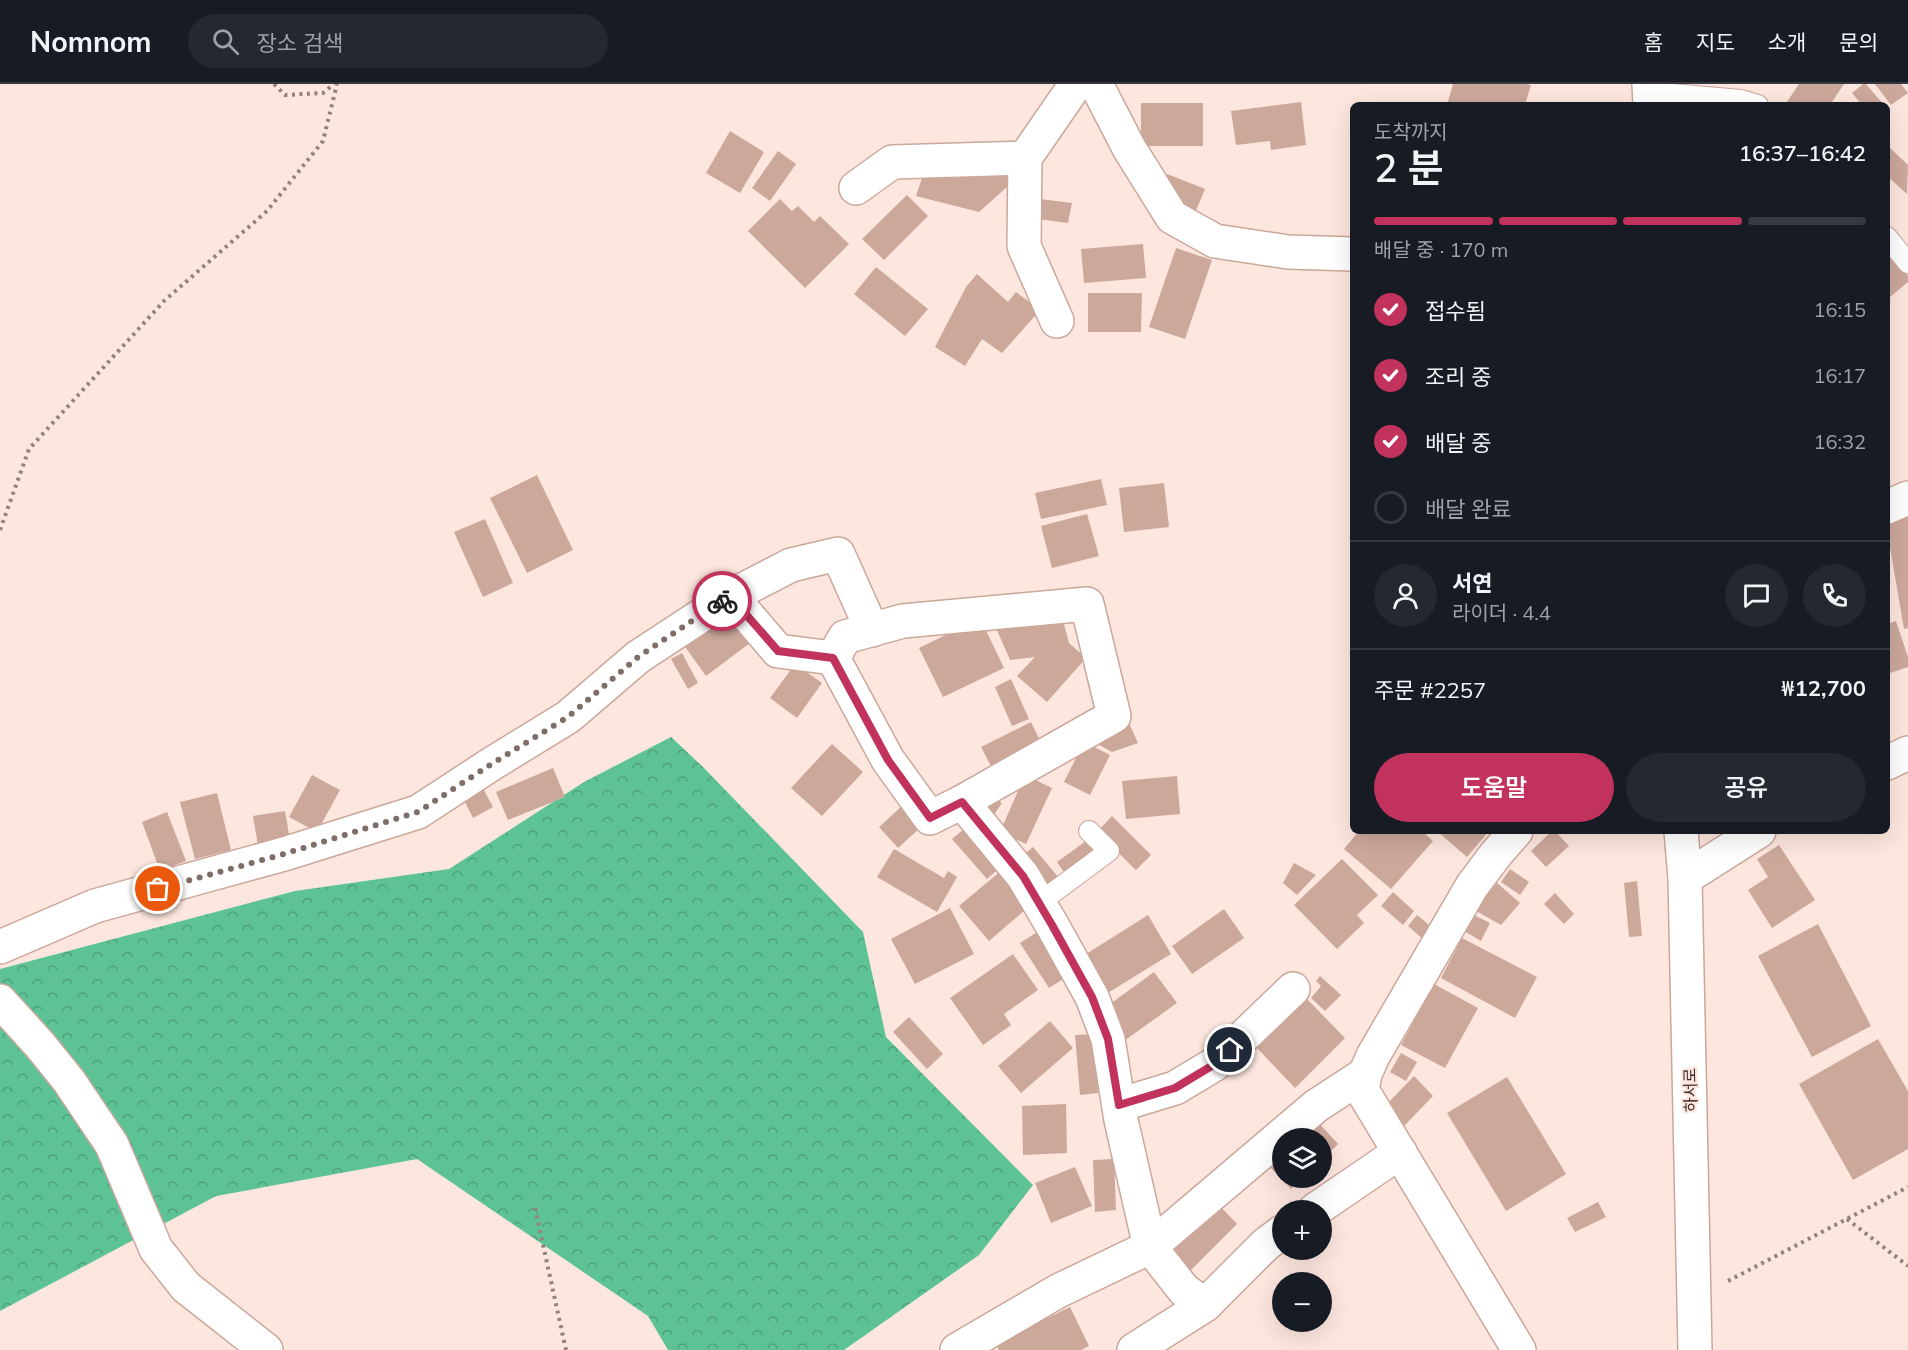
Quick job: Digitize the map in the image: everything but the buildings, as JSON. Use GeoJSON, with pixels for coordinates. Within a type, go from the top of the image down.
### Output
{"type":"FeatureCollection","features":[{"type":"Feature","properties":{"kind":"street"},"geometry":{"type":"LineString","coordinates":[[1057,321],[1024,246],[1025,158],[1076,84]]}},
{"type":"Feature","properties":{"kind":"street"},"geometry":{"type":"LineString","coordinates":[[1096,84],[1129,148],[1172,217],[1215,241],[1288,252],[1350,254]]}},
{"type":"Feature","properties":{"kind":"street"},"geometry":{"type":"LineString","coordinates":[[856,188],[892,162],[1025,158]]}},
{"type":"Feature","properties":{"kind":"street"},"geometry":{"type":"LineString","coordinates":[[1890,506],[1908,498]]}},
{"type":"Feature","properties":{"kind":"street"},"geometry":{"type":"LineString","coordinates":[[0,947],[95,906],[284,854],[418,812],[568,717],[638,657],[730,596],[791,565],[838,554],[872,630]]}},
{"type":"Feature","properties":{"kind":"street"},"geometry":{"type":"LineString","coordinates":[[730,596],[778,651],[833,658]]}},
{"type":"Feature","properties":{"kind":"street"},"geometry":{"type":"LineString","coordinates":[[1087,604],[1114,716],[930,818],[888,760],[833,658],[845,637],[903,621],[1087,604]]}},
{"type":"Feature","properties":{"kind":"street"},"geometry":{"type":"LineString","coordinates":[[1890,762],[1908,753]]}},
{"type":"Feature","properties":{"kind":"street"},"geometry":{"type":"LineString","coordinates":[[962,802],[1023,876],[1092,997],[1108,1039],[1136,1193],[1150,1246],[1184,1290],[1205,1305]]}},
{"type":"Feature","properties":{"kind":"street"},"geometry":{"type":"LineString","coordinates":[[1513,834],[1472,886],[1373,1056],[1365,1074],[1362,1090],[1519,1350]]}},
{"type":"Feature","properties":{"kind":"street","name":"하서로"},"geometry":{"type":"LineString","coordinates":[[1681,834],[1685,878],[1695,1350]]}},
{"type":"Feature","properties":{"kind":"street"},"geometry":{"type":"LineString","coordinates":[[1685,878],[1754,834]]}},
{"type":"Feature","properties":{"kind":"street"},"geometry":{"type":"LineString","coordinates":[[1119,1105],[1175,1088],[1215,1064],[1293,989]]}},
{"type":"Feature","properties":{"kind":"street"},"geometry":{"type":"LineString","coordinates":[[0,1002],[40,1045],[69,1082],[112,1145],[156,1249],[186,1287],[266,1350]]}},
{"type":"Feature","properties":{"kind":"street"},"geometry":{"type":"LineString","coordinates":[[957,1350],[1058,1291],[1150,1246],[1316,1106],[1365,1074]]}},
{"type":"Feature","properties":{"kind":"street"},"geometry":{"type":"LineString","coordinates":[[1330,1200],[1400,1152]]}},
{"type":"Feature","properties":{"kind":"street"},"geometry":{"type":"LineString","coordinates":[[1134,1350],[1205,1305],[1272,1240]]}},
{"type":"Feature","properties":{"kind":"lane"},"geometry":{"type":"LineString","coordinates":[[1649,94],[1748,102]]}},
{"type":"Feature","properties":{"kind":"lane"},"geometry":{"type":"LineString","coordinates":[[1890,241],[1908,263]]}},
{"type":"Feature","properties":{"kind":"lane"},"geometry":{"type":"LineString","coordinates":[[1039,903],[1109,850],[1089,831]]}},
{"type":"Feature","properties":{"kind":"path"},"geometry":{"type":"LineString","coordinates":[[274,84],[285,95],[323,93],[336,84]]}},
{"type":"Feature","properties":{"kind":"path"},"geometry":{"type":"LineString","coordinates":[[0,530],[28,449],[164,301],[267,211],[323,141],[336,84]]}},
{"type":"Feature","properties":{"kind":"path"},"geometry":{"type":"LineString","coordinates":[[1695,1298],[1908,1187]]}},
{"type":"Feature","properties":{"kind":"path"},"geometry":{"type":"LineString","coordinates":[[535,1208],[566,1350]]}},
{"type":"Feature","properties":{"kind":"path"},"geometry":{"type":"LineString","coordinates":[[1847,1219],[1908,1266]]}},
{"type":"Feature","properties":{"kind":"green space"},"geometry":{"type":"Polygon","coordinates":[[[671,737],[863,932],[886,1037],[1033,1185],[979,1255],[844,1350],[668,1350],[648,1316],[417,1159],[216,1196],[0,1311],[0,969],[295,891],[449,869],[584,782],[671,737]]]}},
{"type":"Feature","properties":{"kind":"way so far"},"geometry":{"type":"LineString","coordinates":[[158,889],[284,854],[418,812],[568,717],[638,657],[722,601]]}},
{"type":"Feature","properties":{"kind":"route"},"geometry":{"type":"LineString","coordinates":[[722,601],[730,596],[778,651],[833,658],[888,760],[930,818],[962,802],[1023,876],[1092,997],[1108,1039],[1119,1105],[1175,1088],[1215,1064],[1230,1050]]}}]}
